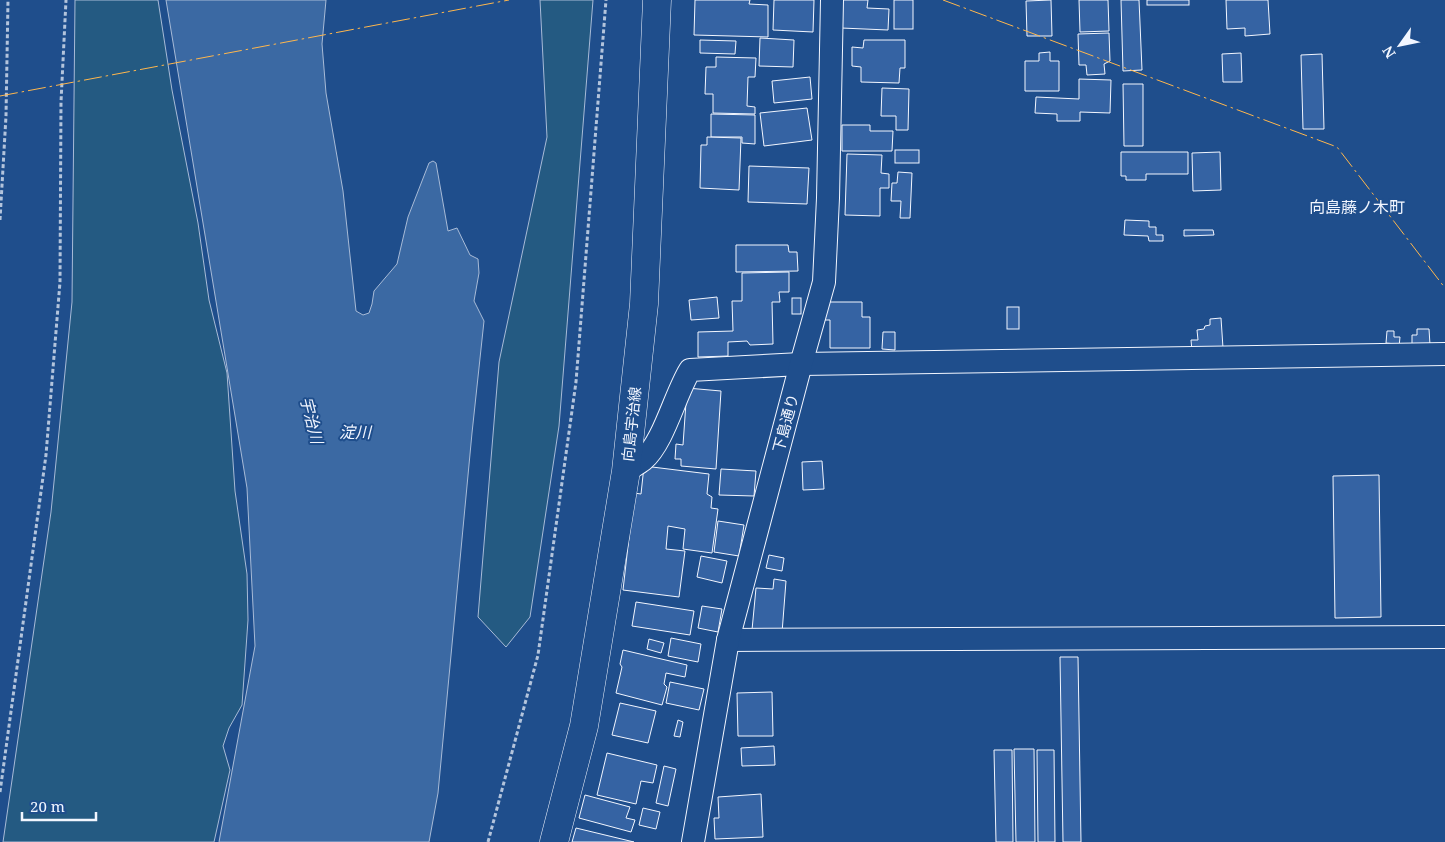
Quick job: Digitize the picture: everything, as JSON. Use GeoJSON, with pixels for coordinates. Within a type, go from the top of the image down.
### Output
{"type":"FeatureCollection","features":[{"type":"Feature","properties":{"kind":"main road","name":"向島宇治線"},"geometry":{"type":"LineString","coordinates":[[554,842],[584,726],[626,471],[644,304],[657,0]]}},
{"type":"Feature","properties":{"kind":"street","name":"下島通り"},"geometry":{"type":"LineString","coordinates":[[693,842],[728,640],[800,364],[824,282],[828,198],[832,0]]}},
{"type":"Feature","properties":{"kind":"street"},"geometry":{"type":"LineString","coordinates":[[626,471],[643,460],[649,453],[690,370],[800,364],[1445,354]]}},
{"type":"Feature","properties":{"kind":"street"},"geometry":{"type":"LineString","coordinates":[[728,640],[1445,637]]}},
{"type":"Feature","properties":{"kind":"path"},"geometry":{"type":"LineString","coordinates":[[0,220],[6,116],[8,0]]}},
{"type":"Feature","properties":{"kind":"path"},"geometry":{"type":"LineString","coordinates":[[0,792],[46,455],[60,282],[61,102],[66,0]]}},
{"type":"Feature","properties":{"kind":"path"},"geometry":{"type":"LineString","coordinates":[[488,842],[538,655],[576,382],[606,0]]}},
{"type":"Feature","properties":{"kind":"path"},"geometry":{"type":"LineString","coordinates":[[0,80],[7,79]]}},
{"type":"Feature","properties":{"kind":"shaded area"},"geometry":{"type":"Polygon","coordinates":[[[75,0],[158,0],[172,90],[198,223],[209,300],[227,373],[235,491],[247,574],[248,620],[242,705],[229,728],[223,746],[230,770],[214,842],[3,842],[51,512],[72,302],[75,0]]]}},
{"type":"Feature","properties":{"kind":"shaded area"},"geometry":{"type":"Polygon","coordinates":[[[540,0],[593,0],[559,426],[530,617],[506,647],[478,617],[499,362],[547,137],[540,0]]]}},
{"type":"Feature","properties":{"kind":"water","name":"淀川"},"geometry":{"type":"Polygon","coordinates":[[[166,0],[326,0],[322,44],[326,93],[343,191],[356,311],[363,315],[369,313],[374,291],[397,264],[408,217],[429,163],[433,161],[436,163],[448,231],[457,228],[470,255],[478,259],[479,273],[474,301],[484,321],[438,793],[429,842],[219,842],[255,646],[247,488],[166,0]]]}},
{"type":"Feature","properties":{"kind":"building"},"geometry":{"type":"Polygon","coordinates":[[[695,0],[750,0],[749,4],[768,5],[768,37],[694,35],[695,0]]]}},
{"type":"Feature","properties":{"kind":"building"},"geometry":{"type":"Polygon","coordinates":[[[774,0],[814,0],[813,32],[773,30],[774,0]]]}},
{"type":"Feature","properties":{"kind":"building"},"geometry":{"type":"Polygon","coordinates":[[[842,0],[868,0],[867,8],[889,9],[888,30],[841,28],[842,0]]]}},
{"type":"Feature","properties":{"kind":"building"},"geometry":{"type":"Polygon","coordinates":[[[894,0],[913,0],[913,29],[894,29],[894,0]]]}},
{"type":"Feature","properties":{"kind":"building"},"geometry":{"type":"Polygon","coordinates":[[[1051,0],[1052,36],[1027,36],[1026,1],[1051,0]]]}},
{"type":"Feature","properties":{"kind":"building"},"geometry":{"type":"Polygon","coordinates":[[[1079,0],[1108,0],[1109,31],[1080,32],[1079,0]]]}},
{"type":"Feature","properties":{"kind":"building"},"geometry":{"type":"Polygon","coordinates":[[[1121,0],[1139,0],[1142,70],[1123,71],[1121,0]]]}},
{"type":"Feature","properties":{"kind":"building"},"geometry":{"type":"Polygon","coordinates":[[[1147,0],[1189,0],[1189,5],[1147,5],[1147,0]]]}},
{"type":"Feature","properties":{"kind":"building"},"geometry":{"type":"Polygon","coordinates":[[[1226,0],[1268,0],[1270,34],[1245,36],[1245,28],[1227,29],[1226,0]]]}},
{"type":"Feature","properties":{"kind":"building"},"geometry":{"type":"Polygon","coordinates":[[[1109,33],[1110,61],[1104,64],[1105,74],[1087,75],[1086,65],[1079,65],[1078,34],[1109,33]]]}},
{"type":"Feature","properties":{"kind":"building"},"geometry":{"type":"Polygon","coordinates":[[[760,38],[794,40],[793,67],[759,66],[760,38]]]}},
{"type":"Feature","properties":{"kind":"building"},"geometry":{"type":"Polygon","coordinates":[[[700,40],[736,41],[735,54],[700,53],[700,40]]]}},
{"type":"Feature","properties":{"kind":"building"},"geometry":{"type":"Polygon","coordinates":[[[864,40],[905,40],[905,68],[900,68],[899,83],[861,82],[861,67],[852,66],[852,47],[863,48],[864,40]]]}},
{"type":"Feature","properties":{"kind":"building"},"geometry":{"type":"Polygon","coordinates":[[[1050,52],[1050,61],[1059,61],[1059,91],[1025,91],[1025,61],[1039,61],[1039,53],[1050,52]]]}},
{"type":"Feature","properties":{"kind":"building"},"geometry":{"type":"Polygon","coordinates":[[[1241,53],[1242,82],[1223,82],[1222,54],[1241,53]]]}},
{"type":"Feature","properties":{"kind":"building"},"geometry":{"type":"Polygon","coordinates":[[[1322,54],[1324,129],[1303,129],[1301,55],[1322,54]]]}},
{"type":"Feature","properties":{"kind":"building"},"geometry":{"type":"Polygon","coordinates":[[[716,57],[756,58],[755,77],[748,77],[747,106],[755,107],[755,114],[713,113],[713,94],[705,94],[706,67],[716,67],[716,57]]]}},
{"type":"Feature","properties":{"kind":"building"},"geometry":{"type":"Polygon","coordinates":[[[810,77],[812,99],[774,103],[772,81],[810,77]]]}},
{"type":"Feature","properties":{"kind":"building"},"geometry":{"type":"Polygon","coordinates":[[[1079,79],[1111,80],[1110,113],[1080,112],[1080,121],[1057,121],[1057,114],[1035,113],[1036,97],[1079,99],[1079,79]]]}},
{"type":"Feature","properties":{"kind":"building"},"geometry":{"type":"Polygon","coordinates":[[[1123,84],[1143,84],[1143,146],[1124,146],[1123,84]]]}},
{"type":"Feature","properties":{"kind":"building"},"geometry":{"type":"Polygon","coordinates":[[[882,88],[909,89],[908,130],[896,130],[896,116],[881,116],[882,88]]]}},
{"type":"Feature","properties":{"kind":"building"},"geometry":{"type":"Polygon","coordinates":[[[807,108],[812,140],[764,146],[760,113],[807,108]]]}},
{"type":"Feature","properties":{"kind":"building"},"geometry":{"type":"Polygon","coordinates":[[[711,114],[755,115],[755,144],[742,143],[742,137],[711,137],[711,114]]]}},
{"type":"Feature","properties":{"kind":"building"},"geometry":{"type":"Polygon","coordinates":[[[842,125],[870,125],[870,131],[893,131],[892,151],[842,151],[842,125]]]}},
{"type":"Feature","properties":{"kind":"building"},"geometry":{"type":"Polygon","coordinates":[[[707,137],[741,138],[739,190],[700,188],[701,145],[707,145],[707,137]]]}},
{"type":"Feature","properties":{"kind":"building"},"geometry":{"type":"Polygon","coordinates":[[[895,150],[919,150],[919,163],[895,163],[895,150]]]}},
{"type":"Feature","properties":{"kind":"building"},"geometry":{"type":"Polygon","coordinates":[[[1121,152],[1188,152],[1188,174],[1146,174],[1146,180],[1126,180],[1126,176],[1121,176],[1121,152]]]}},
{"type":"Feature","properties":{"kind":"building"},"geometry":{"type":"Polygon","coordinates":[[[1220,152],[1221,190],[1193,191],[1192,153],[1220,152]]]}},
{"type":"Feature","properties":{"kind":"building"},"geometry":{"type":"Polygon","coordinates":[[[847,154],[882,155],[881,173],[889,174],[889,188],[880,188],[880,216],[845,215],[847,154]]]}},
{"type":"Feature","properties":{"kind":"building"},"geometry":{"type":"Polygon","coordinates":[[[749,166],[809,168],[807,204],[748,202],[749,166]]]}},
{"type":"Feature","properties":{"kind":"building"},"geometry":{"type":"Polygon","coordinates":[[[898,172],[912,173],[910,218],[900,218],[901,201],[891,201],[892,183],[897,183],[898,172]]]}},
{"type":"Feature","properties":{"kind":"building"},"geometry":{"type":"Polygon","coordinates":[[[1125,220],[1149,221],[1149,227],[1156,227],[1156,235],[1163,235],[1163,241],[1149,241],[1148,236],[1124,235],[1125,220]]]}},
{"type":"Feature","properties":{"kind":"building"},"geometry":{"type":"Polygon","coordinates":[[[1184,230],[1213,230],[1214,235],[1184,236],[1184,230]]]}},
{"type":"Feature","properties":{"kind":"building"},"geometry":{"type":"Polygon","coordinates":[[[736,245],[788,245],[789,252],[797,252],[798,271],[736,272],[736,245]]]}},
{"type":"Feature","properties":{"kind":"building"},"geometry":{"type":"Polygon","coordinates":[[[789,272],[789,292],[779,292],[780,302],[772,302],[773,344],[750,345],[747,341],[728,342],[728,356],[698,357],[698,332],[733,331],[732,301],[742,301],[742,273],[789,272]]]}},
{"type":"Feature","properties":{"kind":"building"},"geometry":{"type":"Polygon","coordinates":[[[717,297],[719,318],[691,320],[689,300],[717,297]]]}},
{"type":"Feature","properties":{"kind":"building"},"geometry":{"type":"Polygon","coordinates":[[[792,298],[801,298],[801,314],[792,314],[792,298]]]}},
{"type":"Feature","properties":{"kind":"building"},"geometry":{"type":"Polygon","coordinates":[[[825,302],[862,302],[862,317],[870,317],[870,348],[830,348],[830,320],[825,320],[825,302]]]}},
{"type":"Feature","properties":{"kind":"building"},"geometry":{"type":"Polygon","coordinates":[[[1007,307],[1019,307],[1019,329],[1007,329],[1007,307]]]}},
{"type":"Feature","properties":{"kind":"building"},"geometry":{"type":"Polygon","coordinates":[[[1221,318],[1223,348],[1192,351],[1191,340],[1198,340],[1197,330],[1204,329],[1205,326],[1210,325],[1210,319],[1221,318]]]}},
{"type":"Feature","properties":{"kind":"building"},"geometry":{"type":"Polygon","coordinates":[[[1417,329],[1429,329],[1430,345],[1412,346],[1412,335],[1417,335],[1417,329]]]}},
{"type":"Feature","properties":{"kind":"building"},"geometry":{"type":"Polygon","coordinates":[[[1387,331],[1394,331],[1394,337],[1400,337],[1399,347],[1396,344],[1386,343],[1387,331]]]}},
{"type":"Feature","properties":{"kind":"building"},"geometry":{"type":"Polygon","coordinates":[[[883,332],[895,332],[895,350],[882,349],[883,332]]]}},
{"type":"Feature","properties":{"kind":"building"},"geometry":{"type":"Polygon","coordinates":[[[687,388],[721,391],[716,469],[681,466],[681,459],[675,459],[676,444],[683,445],[687,388]]]}},
{"type":"Feature","properties":{"kind":"building"},"geometry":{"type":"Polygon","coordinates":[[[822,461],[824,489],[803,490],[802,462],[822,461]]]}},
{"type":"Feature","properties":{"kind":"building"},"geometry":{"type":"Polygon","coordinates":[[[644,466],[709,474],[707,494],[712,497],[711,508],[718,509],[712,553],[683,549],[685,529],[668,526],[666,549],[685,551],[679,597],[623,590],[634,493],[641,494],[644,466]]]}},
{"type":"Feature","properties":{"kind":"building"},"geometry":{"type":"Polygon","coordinates":[[[721,469],[756,471],[754,496],[719,495],[721,469]]]}},
{"type":"Feature","properties":{"kind":"building"},"geometry":{"type":"Polygon","coordinates":[[[1379,475],[1381,617],[1335,618],[1333,476],[1379,475]]]}},
{"type":"Feature","properties":{"kind":"building"},"geometry":{"type":"Polygon","coordinates":[[[718,521],[744,525],[739,556],[714,552],[718,521]]]}},
{"type":"Feature","properties":{"kind":"building"},"geometry":{"type":"Polygon","coordinates":[[[769,555],[784,558],[782,571],[766,568],[769,555]]]}},
{"type":"Feature","properties":{"kind":"building"},"geometry":{"type":"Polygon","coordinates":[[[701,556],[727,561],[722,583],[697,577],[701,556]]]}},
{"type":"Feature","properties":{"kind":"building"},"geometry":{"type":"Polygon","coordinates":[[[774,579],[786,581],[782,633],[752,630],[756,588],[773,589],[774,579]]]}},
{"type":"Feature","properties":{"kind":"building"},"geometry":{"type":"Polygon","coordinates":[[[636,602],[694,611],[690,635],[632,626],[636,602]]]}},
{"type":"Feature","properties":{"kind":"building"},"geometry":{"type":"Polygon","coordinates":[[[702,606],[722,609],[718,632],[698,628],[702,606]]]}},
{"type":"Feature","properties":{"kind":"building"},"geometry":{"type":"Polygon","coordinates":[[[671,638],[701,644],[698,662],[668,656],[671,638]]]}},
{"type":"Feature","properties":{"kind":"building"},"geometry":{"type":"Polygon","coordinates":[[[649,639],[664,643],[661,653],[647,649],[649,639]]]}},
{"type":"Feature","properties":{"kind":"building"},"geometry":{"type":"Polygon","coordinates":[[[623,650],[687,665],[685,677],[666,673],[664,684],[667,687],[662,705],[616,693],[622,667],[620,664],[623,650]]]}},
{"type":"Feature","properties":{"kind":"building"},"geometry":{"type":"Polygon","coordinates":[[[1060,657],[1078,657],[1081,842],[1063,842],[1060,657]]]}},
{"type":"Feature","properties":{"kind":"building"},"geometry":{"type":"Polygon","coordinates":[[[670,682],[704,689],[699,710],[666,703],[670,682]]]}},
{"type":"Feature","properties":{"kind":"building"},"geometry":{"type":"Polygon","coordinates":[[[772,692],[773,736],[738,736],[737,693],[772,692]]]}},
{"type":"Feature","properties":{"kind":"building"},"geometry":{"type":"Polygon","coordinates":[[[620,703],[656,711],[648,743],[612,735],[620,703]]]}},
{"type":"Feature","properties":{"kind":"building"},"geometry":{"type":"Polygon","coordinates":[[[678,720],[683,722],[680,737],[674,736],[678,720]]]}},
{"type":"Feature","properties":{"kind":"building"},"geometry":{"type":"Polygon","coordinates":[[[774,746],[775,765],[742,766],[741,748],[774,746]]]}},
{"type":"Feature","properties":{"kind":"building"},"geometry":{"type":"Polygon","coordinates":[[[1014,749],[1034,749],[1035,842],[1016,842],[1014,749]]]}},
{"type":"Feature","properties":{"kind":"building"},"geometry":{"type":"Polygon","coordinates":[[[994,750],[1012,750],[1013,842],[996,842],[994,750]]]}},
{"type":"Feature","properties":{"kind":"building"},"geometry":{"type":"Polygon","coordinates":[[[1037,750],[1054,750],[1055,842],[1038,842],[1037,750]]]}},
{"type":"Feature","properties":{"kind":"building"},"geometry":{"type":"Polygon","coordinates":[[[607,753],[657,765],[653,783],[641,781],[636,804],[597,795],[607,753]]]}},
{"type":"Feature","properties":{"kind":"building"},"geometry":{"type":"Polygon","coordinates":[[[664,766],[676,769],[668,806],[656,803],[664,766]]]}},
{"type":"Feature","properties":{"kind":"building"},"geometry":{"type":"Polygon","coordinates":[[[761,794],[763,837],[715,839],[714,818],[719,818],[718,797],[761,794]]]}},
{"type":"Feature","properties":{"kind":"building"},"geometry":{"type":"Polygon","coordinates":[[[585,795],[630,807],[626,818],[635,820],[631,832],[579,818],[585,795]]]}},
{"type":"Feature","properties":{"kind":"building"},"geometry":{"type":"Polygon","coordinates":[[[643,808],[660,812],[656,829],[639,825],[643,808]]]}},
{"type":"Feature","properties":{"kind":"building"},"geometry":{"type":"Polygon","coordinates":[[[576,828],[634,842],[572,842],[576,828]]]}},
{"type":"Feature","properties":{"kind":"power"},"geometry":{"type":"LineString","coordinates":[[0,96],[509,0]]}},
{"type":"Feature","properties":{"kind":"power"},"geometry":{"type":"LineString","coordinates":[[943,0],[1337,147],[1445,288]]}},
{"type":"Feature","properties":{"kind":"district","name":"向島藤ノ木町"},"geometry":{"type":"Point","coordinates":[1357,207]}},
{"type":"Feature","properties":{"kind":"water label","name":"宇治川"},"geometry":{"type":"Point","coordinates":[312,420]}}]}
